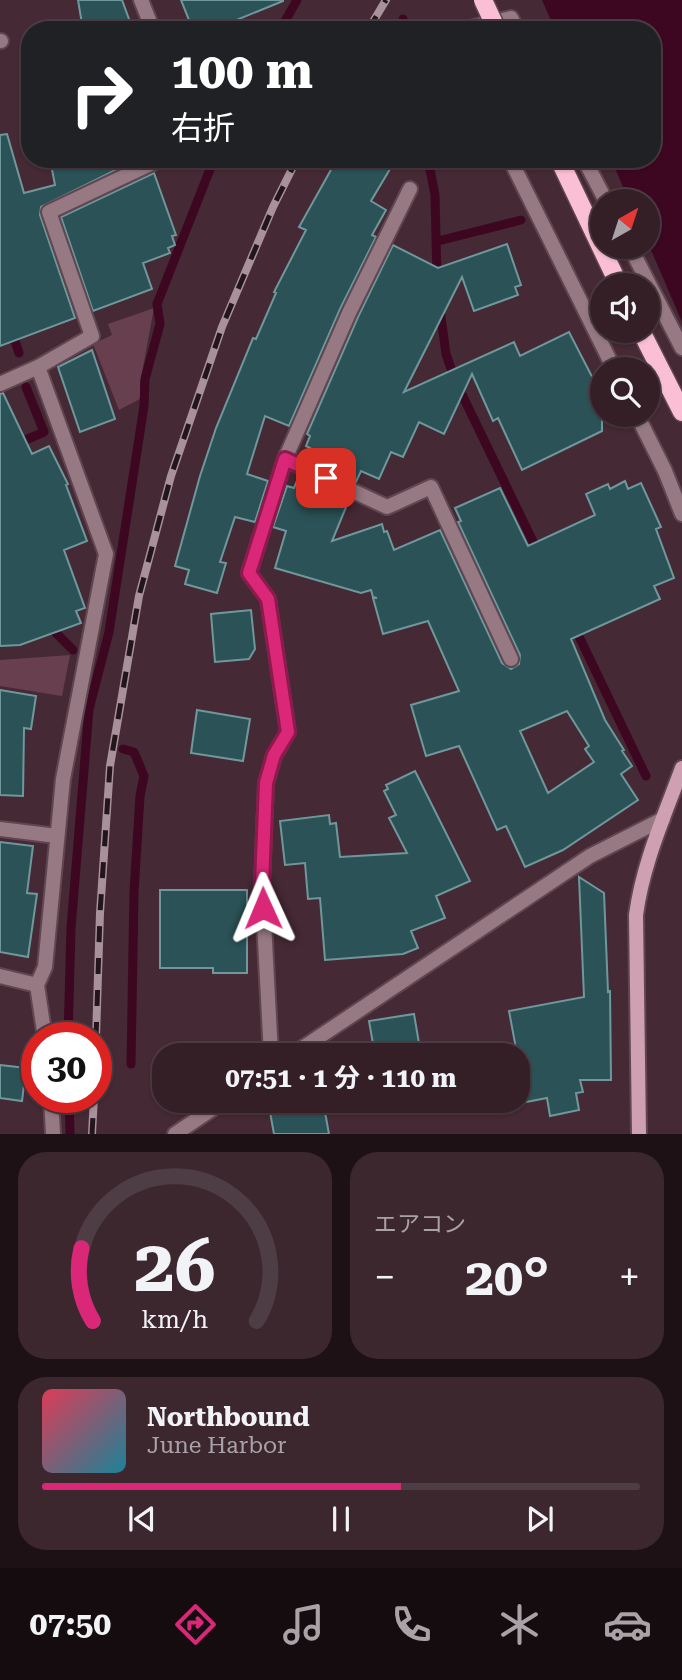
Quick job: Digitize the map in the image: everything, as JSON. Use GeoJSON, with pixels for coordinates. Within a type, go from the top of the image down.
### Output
{"type":"FeatureCollection","features":[{"type":"Feature","properties":{"kind":"main road"},"geometry":{"type":"LineString","coordinates":[[483,0],[493,21]]}},
{"type":"Feature","properties":{"kind":"main road"},"geometry":{"type":"LineString","coordinates":[[563,168],[613,273]]}},
{"type":"Feature","properties":{"kind":"main road"},"geometry":{"type":"LineString","coordinates":[[647,343],[682,412]]}},
{"type":"Feature","properties":{"kind":"street"},"geometry":{"type":"LineString","coordinates":[[141,0],[149,21]]}},
{"type":"Feature","properties":{"kind":"street"},"geometry":{"type":"LineString","coordinates":[[0,384],[38,367],[92,336],[49,212],[142,168]]}},
{"type":"Feature","properties":{"kind":"street"},"geometry":{"type":"LineString","coordinates":[[514,168],[608,357]]}},
{"type":"Feature","properties":{"kind":"street"},"geometry":{"type":"LineString","coordinates":[[589,168],[600,189]]}},
{"type":"Feature","properties":{"kind":"street"},"geometry":{"type":"LineString","coordinates":[[270,1043],[262,884],[266,783],[274,755],[288,732],[268,599],[249,573],[285,459],[349,313],[410,189]]}},
{"type":"Feature","properties":{"kind":"street"},"geometry":{"type":"LineString","coordinates":[[635,259],[682,348]]}},
{"type":"Feature","properties":{"kind":"street"},"geometry":{"type":"LineString","coordinates":[[38,367],[106,554],[63,779],[45,967],[37,985],[43,1022]]}},
{"type":"Feature","properties":{"kind":"street"},"geometry":{"type":"LineString","coordinates":[[643,427],[682,514]]}},
{"type":"Feature","properties":{"kind":"street"},"geometry":{"type":"LineString","coordinates":[[285,459],[387,507],[431,487],[511,659]]}},
{"type":"Feature","properties":{"kind":"street"},"geometry":{"type":"LineString","coordinates":[[639,1134],[636,915],[647,861],[682,768]]}},
{"type":"Feature","properties":{"kind":"street"},"geometry":{"type":"LineString","coordinates":[[310,1043],[590,856],[663,819]]}},
{"type":"Feature","properties":{"kind":"street"},"geometry":{"type":"LineString","coordinates":[[0,829],[57,836]]}},
{"type":"Feature","properties":{"kind":"street"},"geometry":{"type":"LineString","coordinates":[[0,976],[37,985]]}},
{"type":"Feature","properties":{"kind":"street"},"geometry":{"type":"LineString","coordinates":[[52,1113],[53,1134]]}},
{"type":"Feature","properties":{"kind":"street"},"geometry":{"type":"LineString","coordinates":[[175,1134],[206,1113]]}},
{"type":"Feature","properties":{"kind":"shaded area"},"geometry":{"type":"Polygon","coordinates":[[[542,0],[682,0],[682,322],[655,259],[660,259],[660,189],[624,189],[615,168],[661,168],[661,21],[551,21],[542,0]]]}},
{"type":"Feature","properties":{"kind":"shaded area"},"geometry":{"type":"Polygon","coordinates":[[[154,308],[140,383],[140,399],[119,410],[93,344],[112,335],[108,324],[154,308]]]}},
{"type":"Feature","properties":{"kind":"shaded area"},"geometry":{"type":"Polygon","coordinates":[[[70,655],[62,696],[0,686],[0,660],[70,655]]]}},
{"type":"Feature","properties":{"kind":"building"},"geometry":{"type":"Polygon","coordinates":[[[78,0],[122,0],[130,21],[82,21],[78,0]]]}},
{"type":"Feature","properties":{"kind":"building"},"geometry":{"type":"Polygon","coordinates":[[[181,0],[283,0],[234,21],[189,21],[181,0]]]}},
{"type":"Feature","properties":{"kind":"building"},"geometry":{"type":"Polygon","coordinates":[[[7,134],[24,193],[55,185],[52,168],[120,168],[41,207],[40,215],[75,318],[0,346],[0,135],[7,134]]]}},
{"type":"Feature","properties":{"kind":"building"},"geometry":{"type":"Polygon","coordinates":[[[332,168],[391,168],[371,201],[386,210],[372,235],[376,237],[340,309],[289,426],[265,416],[247,474],[268,481],[255,522],[235,517],[220,562],[226,563],[217,593],[185,584],[189,570],[175,566],[216,428],[253,338],[256,339],[276,293],[274,292],[306,230],[299,227],[332,168]]]}},
{"type":"Feature","properties":{"kind":"building"},"geometry":{"type":"Polygon","coordinates":[[[154,173],[176,235],[172,236],[175,245],[168,248],[170,253],[143,263],[152,289],[93,311],[61,217],[154,173]]]}},
{"type":"Feature","properties":{"kind":"building"},"geometry":{"type":"Polygon","coordinates":[[[507,244],[521,285],[515,287],[518,295],[474,311],[462,277],[404,392],[514,342],[520,356],[569,332],[590,373],[590,427],[602,427],[602,431],[522,470],[498,418],[493,421],[472,374],[444,434],[419,422],[403,457],[391,452],[379,479],[361,471],[356,482],[306,458],[310,448],[306,446],[310,436],[307,434],[393,245],[438,268],[507,244]]]}},
{"type":"Feature","properties":{"kind":"building"},"geometry":{"type":"Polygon","coordinates":[[[92,350],[115,419],[80,432],[58,367],[92,350]]]}},
{"type":"Feature","properties":{"kind":"building"},"geometry":{"type":"Polygon","coordinates":[[[3,393],[32,454],[49,446],[68,484],[66,485],[87,541],[64,550],[85,608],[76,611],[81,623],[20,645],[0,646],[0,394],[3,393]]]}},
{"type":"Feature","properties":{"kind":"building"},"geometry":{"type":"Polygon","coordinates":[[[299,476],[349,500],[332,541],[382,524],[394,550],[440,530],[502,663],[511,669],[519,664],[520,655],[458,522],[461,521],[455,508],[500,488],[528,546],[595,515],[586,494],[608,484],[610,489],[625,481],[628,489],[641,483],[661,527],[656,529],[674,578],[654,586],[660,599],[571,639],[605,720],[632,766],[621,774],[638,800],[563,850],[525,867],[506,826],[497,830],[459,746],[426,756],[411,705],[459,691],[428,621],[383,634],[373,598],[377,598],[373,597],[371,590],[361,593],[275,568],[286,531],[273,527],[287,486],[294,488],[299,476]],[[567,711],[520,731],[548,793],[594,762],[585,749],[589,746],[567,711]]]}},
{"type":"Feature","properties":{"kind":"building"},"geometry":{"type":"Polygon","coordinates":[[[251,610],[255,649],[249,659],[215,662],[211,614],[251,610]]]}},
{"type":"Feature","properties":{"kind":"building"},"geometry":{"type":"Polygon","coordinates":[[[0,690],[36,696],[31,729],[24,728],[23,796],[0,795],[0,690]]]}},
{"type":"Feature","properties":{"kind":"building"},"geometry":{"type":"Polygon","coordinates":[[[197,710],[250,719],[243,761],[191,753],[197,710]]]}},
{"type":"Feature","properties":{"kind":"building"},"geometry":{"type":"Polygon","coordinates":[[[415,771],[470,881],[436,896],[445,918],[411,931],[418,948],[403,954],[325,960],[320,898],[308,899],[305,863],[285,865],[280,821],[329,815],[330,824],[336,823],[340,857],[407,853],[389,818],[396,815],[384,791],[388,789],[386,785],[415,771]]]}},
{"type":"Feature","properties":{"kind":"building"},"geometry":{"type":"Polygon","coordinates":[[[0,842],[33,846],[27,893],[37,894],[28,957],[0,952],[0,842]]]}},
{"type":"Feature","properties":{"kind":"building"},"geometry":{"type":"Polygon","coordinates":[[[579,877],[604,893],[608,992],[610,991],[611,1080],[580,1080],[583,1092],[576,1093],[579,1110],[550,1116],[547,1098],[530,1101],[530,1043],[515,1043],[509,1011],[584,997],[579,877]]]}},
{"type":"Feature","properties":{"kind":"building"},"geometry":{"type":"Polygon","coordinates":[[[160,890],[247,890],[247,973],[213,973],[213,968],[160,968],[160,890]]]}},
{"type":"Feature","properties":{"kind":"building"},"geometry":{"type":"Polygon","coordinates":[[[414,1014],[419,1043],[373,1043],[369,1021],[414,1014]]]}},
{"type":"Feature","properties":{"kind":"building"},"geometry":{"type":"Polygon","coordinates":[[[0,1065],[21,1067],[21,1101],[0,1098],[0,1065]]]}},
{"type":"Feature","properties":{"kind":"building"},"geometry":{"type":"Polygon","coordinates":[[[270,1113],[325,1113],[329,1134],[274,1134],[270,1113]]]}},
{"type":"Feature","properties":{"kind":"waterway"},"geometry":{"type":"LineString","coordinates":[[285,21],[297,0]]}},
{"type":"Feature","properties":{"kind":"waterway"},"geometry":{"type":"LineString","coordinates":[[68,1022],[71,928],[89,709],[109,632],[144,406],[145,379],[160,324],[157,304],[210,168]]}},
{"type":"Feature","properties":{"kind":"waterway"},"geometry":{"type":"LineString","coordinates":[[430,168],[435,195],[437,278]]}},
{"type":"Feature","properties":{"kind":"waterway"},"geometry":{"type":"LineString","coordinates":[[438,241],[521,220]]}},
{"type":"Feature","properties":{"kind":"waterway"},"geometry":{"type":"LineString","coordinates":[[440,309],[446,354],[455,380],[539,554]]}},
{"type":"Feature","properties":{"kind":"waterway"},"geometry":{"type":"LineString","coordinates":[[12,332],[19,353]]}},
{"type":"Feature","properties":{"kind":"waterway"},"geometry":{"type":"LineString","coordinates":[[0,451],[44,432],[26,387]]}},
{"type":"Feature","properties":{"kind":"waterway"},"geometry":{"type":"LineString","coordinates":[[47,624],[73,650]]}},
{"type":"Feature","properties":{"kind":"waterway"},"geometry":{"type":"LineString","coordinates":[[574,626],[646,776]]}},
{"type":"Feature","properties":{"kind":"waterway"},"geometry":{"type":"LineString","coordinates":[[123,749],[134,752],[144,776],[140,796],[134,892],[131,1064]]}},
{"type":"Feature","properties":{"kind":"waterway"},"geometry":{"type":"LineString","coordinates":[[69,1113],[70,1134]]}},
{"type":"Feature","properties":{"kind":"railway"},"geometry":{"type":"LineString","coordinates":[[373,21],[386,0]]}},
{"type":"Feature","properties":{"kind":"railway"},"geometry":{"type":"LineString","coordinates":[[97,1022],[100,913],[110,766],[139,596],[171,476],[222,327],[292,168]]}},
{"type":"Feature","properties":{"kind":"railway"},"geometry":{"type":"LineString","coordinates":[[92,1134],[93,1113]]}},
{"type":"Feature","properties":{"kind":"route"},"geometry":{"type":"LineString","coordinates":[[263,908],[266,783],[274,755],[288,732],[268,599],[249,573],[285,459],[326,478]]}}]}
